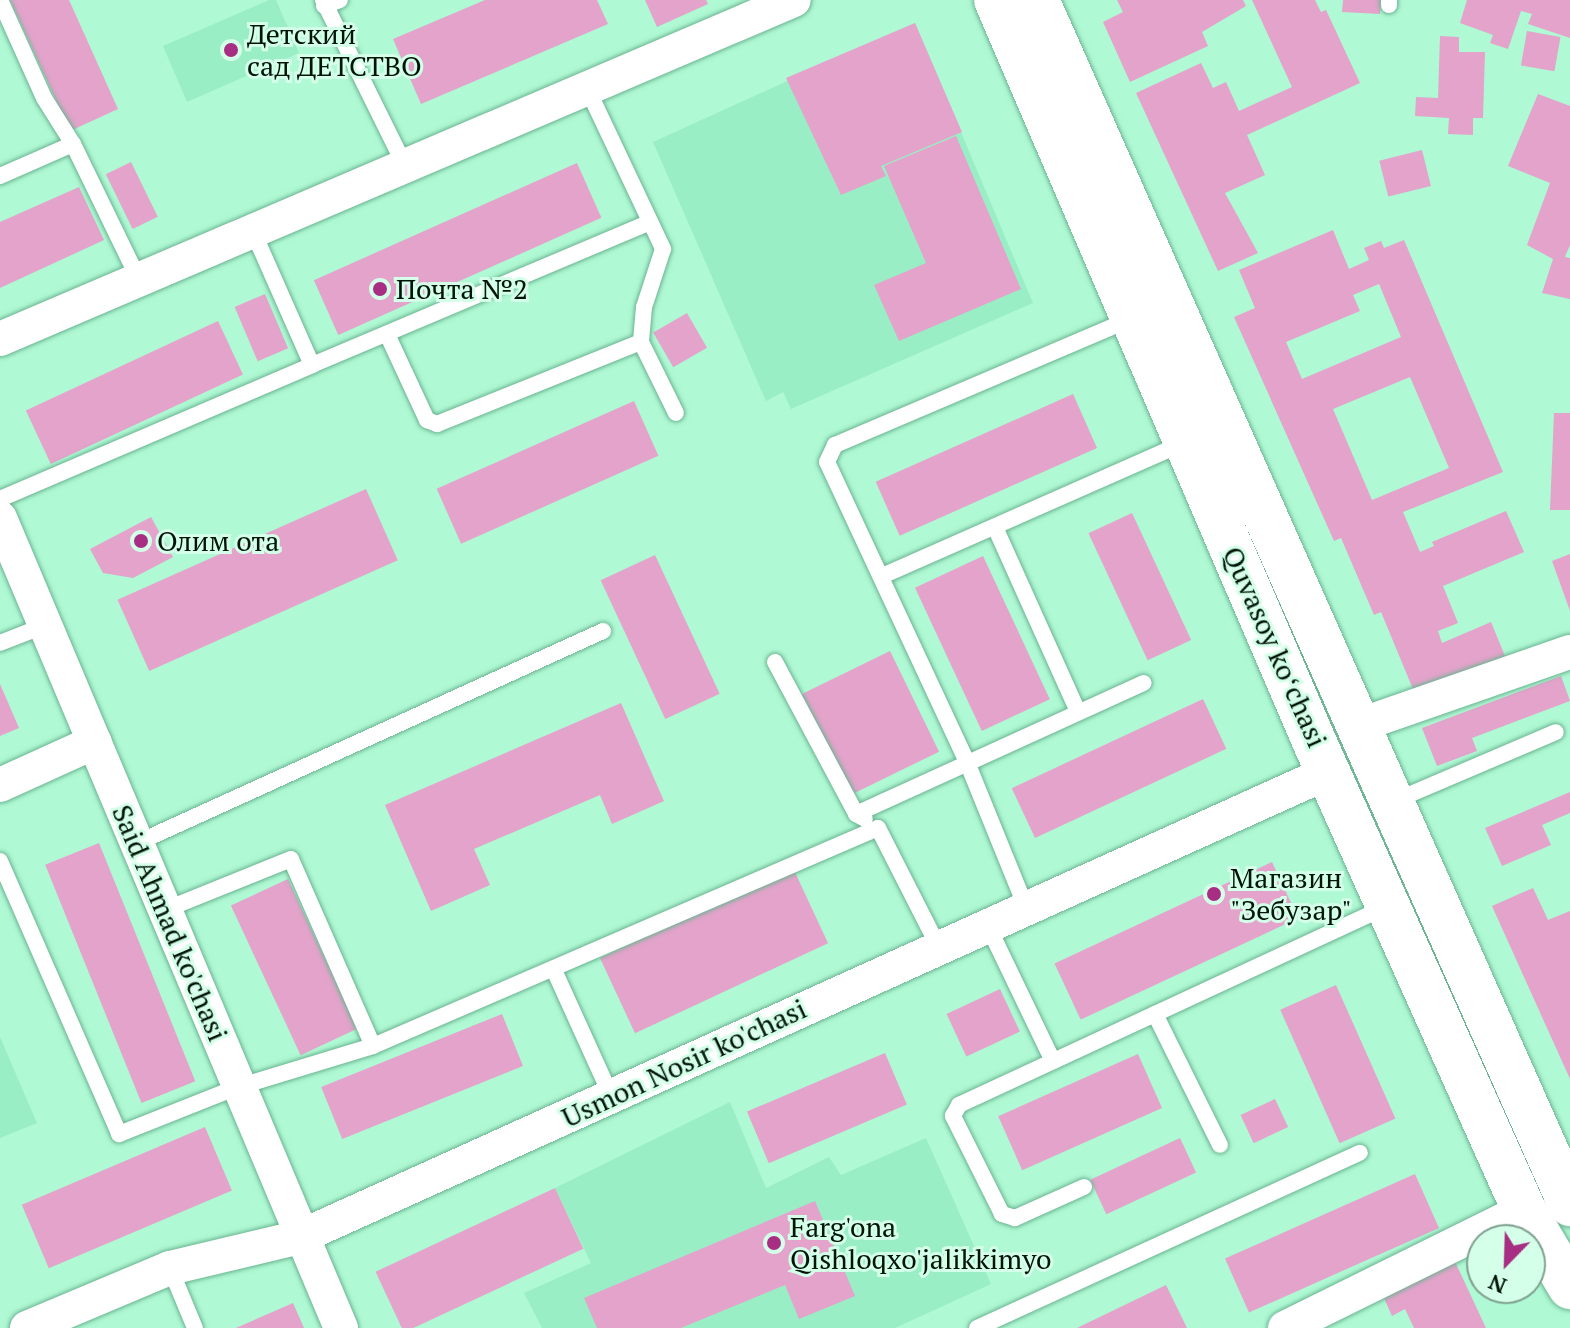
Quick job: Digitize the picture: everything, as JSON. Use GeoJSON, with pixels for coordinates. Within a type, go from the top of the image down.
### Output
{"type":"FeatureCollection","features":[{"type":"Feature","properties":{"kind":"main road","name":"Quvasoy koʻchasi"},"geometry":{"type":"LineString","coordinates":[[996,0],[1186,443],[1524,1210],[1570,1287]]}},
{"type":"Feature","properties":{"kind":"main road","name":"Quvasoy koʻchasi"},"geometry":{"type":"LineString","coordinates":[[1037,0],[1570,1204]]}},
{"type":"Feature","properties":{"kind":"street"},"geometry":{"type":"LineString","coordinates":[[0,339],[407,169],[794,0]]}},
{"type":"Feature","properties":{"kind":"street","name":"Said Ahmad ko'chasi"},"geometry":{"type":"LineString","coordinates":[[0,518],[300,1237],[341,1328]]}},
{"type":"Feature","properties":{"kind":"street"},"geometry":{"type":"LineString","coordinates":[[1357,726],[1570,652]]}},
{"type":"Feature","properties":{"kind":"street"},"geometry":{"type":"LineString","coordinates":[[0,785],[95,742]]}},
{"type":"Feature","properties":{"kind":"street","name":"Usmon Nosir ko'chasi"},"geometry":{"type":"LineString","coordinates":[[27,1328],[75,1319],[170,1268],[300,1237],[612,1098],[1025,905],[1331,771]]}},
{"type":"Feature","properties":{"kind":"street"},"geometry":{"type":"LineString","coordinates":[[1285,1328],[1524,1210]]}},
{"type":"Feature","properties":{"kind":"lane"},"geometry":{"type":"LineString","coordinates":[[0,0],[44,98],[73,144],[139,280]]}},
{"type":"Feature","properties":{"kind":"lane"},"geometry":{"type":"LineString","coordinates":[[329,2],[407,169]]}},
{"type":"Feature","properties":{"kind":"lane"},"geometry":{"type":"LineString","coordinates":[[588,90],[663,249],[644,307],[641,342],[676,413]]}},
{"type":"Feature","properties":{"kind":"lane"},"geometry":{"type":"LineString","coordinates":[[0,176],[73,144]]}},
{"type":"Feature","properties":{"kind":"lane"},"geometry":{"type":"LineString","coordinates":[[0,499],[650,222]]}},
{"type":"Feature","properties":{"kind":"lane"},"geometry":{"type":"LineString","coordinates":[[253,231],[312,365]]}},
{"type":"Feature","properties":{"kind":"lane"},"geometry":{"type":"LineString","coordinates":[[1025,905],[967,762],[827,462],[835,445],[1133,319]]}},
{"type":"Feature","properties":{"kind":"lane"},"geometry":{"type":"LineString","coordinates":[[387,334],[427,420],[437,424],[641,342]]}},
{"type":"Feature","properties":{"kind":"lane"},"geometry":{"type":"LineString","coordinates":[[882,576],[1186,443]]}},
{"type":"Feature","properties":{"kind":"lane"},"geometry":{"type":"LineString","coordinates":[[995,527],[1078,712]]}},
{"type":"Feature","properties":{"kind":"lane"},"geometry":{"type":"LineString","coordinates":[[0,643],[46,625]]}},
{"type":"Feature","properties":{"kind":"lane"},"geometry":{"type":"LineString","coordinates":[[137,843],[603,631]]}},
{"type":"Feature","properties":{"kind":"lane"},"geometry":{"type":"LineString","coordinates":[[775,662],[856,814],[878,828],[938,946]]}},
{"type":"Feature","properties":{"kind":"lane"},"geometry":{"type":"LineString","coordinates":[[856,814],[1144,683]]}},
{"type":"Feature","properties":{"kind":"lane"},"geometry":{"type":"LineString","coordinates":[[1390,803],[1556,732]]}},
{"type":"Feature","properties":{"kind":"lane"},"geometry":{"type":"LineString","coordinates":[[0,861],[119,1134],[238,1087],[373,1046],[878,828]]}},
{"type":"Feature","properties":{"kind":"lane"},"geometry":{"type":"LineString","coordinates":[[165,910],[291,859],[373,1046]]}},
{"type":"Feature","properties":{"kind":"lane"},"geometry":{"type":"LineString","coordinates":[[1084,1187],[1015,1218],[1002,1214],[953,1116],[959,1105],[1390,906]]}},
{"type":"Feature","properties":{"kind":"lane"},"geometry":{"type":"LineString","coordinates":[[987,924],[1053,1061]]}},
{"type":"Feature","properties":{"kind":"lane"},"geometry":{"type":"LineString","coordinates":[[554,970],[612,1098]]}},
{"type":"Feature","properties":{"kind":"lane"},"geometry":{"type":"LineString","coordinates":[[1155,1014],[1220,1145]]}},
{"type":"Feature","properties":{"kind":"lane"},"geometry":{"type":"LineString","coordinates":[[977,1328],[1360,1153]]}},
{"type":"Feature","properties":{"kind":"lane"},"geometry":{"type":"LineString","coordinates":[[170,1268],[195,1328]]}},
{"type":"Feature","properties":{"kind":"shaded area","name":"Детский сад ДЕТСТВО"},"geometry":{"type":"Polygon","coordinates":[[[269,0],[276,0],[299,53],[187,102],[163,46],[269,0]]]}},
{"type":"Feature","properties":{"kind":"shaded area"},"geometry":{"type":"Polygon","coordinates":[[[915,23],[1033,303],[791,409],[783,392],[766,401],[653,142],[915,23]]]}},
{"type":"Feature","properties":{"kind":"shaded area"},"geometry":{"type":"Polygon","coordinates":[[[0,1037],[37,1123],[0,1138],[0,1037]]]}},
{"type":"Feature","properties":{"kind":"shaded area","name":"Farg'ona Qishloqxo'jalikkimyo"},"geometry":{"type":"Polygon","coordinates":[[[730,1102],[766,1188],[829,1157],[841,1175],[926,1138],[991,1284],[895,1328],[542,1328],[524,1293],[591,1263],[555,1188],[730,1102]]]}},
{"type":"Feature","properties":{"kind":"building"},"geometry":{"type":"Polygon","coordinates":[[[10,0],[69,0],[118,109],[70,131],[10,0]]]}},
{"type":"Feature","properties":{"kind":"building"},"geometry":{"type":"Polygon","coordinates":[[[485,0],[597,0],[608,24],[421,104],[393,39],[485,0]]]}},
{"type":"Feature","properties":{"kind":"building"},"geometry":{"type":"Polygon","coordinates":[[[645,0],[706,0],[708,4],[657,27],[645,0]]]}},
{"type":"Feature","properties":{"kind":"building"},"geometry":{"type":"Polygon","coordinates":[[[1117,0],[1243,0],[1246,6],[1202,32],[1208,46],[1130,82],[1103,22],[1123,12],[1117,0]]]}},
{"type":"Feature","properties":{"kind":"building"},"geometry":{"type":"Polygon","coordinates":[[[1252,0],[1315,0],[1321,12],[1326,10],[1360,83],[1247,135],[1265,175],[1225,193],[1258,253],[1218,271],[1136,93],[1201,63],[1213,88],[1226,82],[1239,111],[1292,87],[1252,0]]]}},
{"type":"Feature","properties":{"kind":"building"},"geometry":{"type":"Polygon","coordinates":[[[1343,0],[1381,0],[1380,14],[1342,12],[1343,0]]]}},
{"type":"Feature","properties":{"kind":"building"},"geometry":{"type":"Polygon","coordinates":[[[1467,0],[1570,0],[1570,38],[1528,24],[1532,14],[1521,11],[1508,49],[1490,43],[1493,35],[1460,23],[1467,0]]]}},
{"type":"Feature","properties":{"kind":"building"},"geometry":{"type":"Polygon","coordinates":[[[915,23],[962,132],[881,166],[886,176],[841,195],[786,78],[915,23]]]}},
{"type":"Feature","properties":{"kind":"building"},"geometry":{"type":"Polygon","coordinates":[[[1527,31],[1560,37],[1554,71],[1521,65],[1527,31]]]}},
{"type":"Feature","properties":{"kind":"building"},"geometry":{"type":"Polygon","coordinates":[[[1440,36],[1459,37],[1459,52],[1485,52],[1483,118],[1473,118],[1473,135],[1448,134],[1449,118],[1415,116],[1416,97],[1438,98],[1440,36]]]}},
{"type":"Feature","properties":{"kind":"building"},"geometry":{"type":"Polygon","coordinates":[[[1538,94],[1570,106],[1570,245],[1565,257],[1570,258],[1570,299],[1542,293],[1553,259],[1527,245],[1550,183],[1508,166],[1538,94]]]}},
{"type":"Feature","properties":{"kind":"building"},"geometry":{"type":"Polygon","coordinates":[[[956,136],[1021,289],[899,341],[874,285],[926,263],[884,166],[956,136]]]}},
{"type":"Feature","properties":{"kind":"building"},"geometry":{"type":"Polygon","coordinates":[[[1422,150],[1431,186],[1388,197],[1379,161],[1422,150]]]}},
{"type":"Feature","properties":{"kind":"building"},"geometry":{"type":"Polygon","coordinates":[[[131,162],[158,217],[133,229],[106,174],[131,162]]]}},
{"type":"Feature","properties":{"kind":"building"},"geometry":{"type":"Polygon","coordinates":[[[577,163],[601,218],[338,335],[314,280],[577,163]]]}},
{"type":"Feature","properties":{"kind":"building"},"geometry":{"type":"Polygon","coordinates":[[[79,187],[104,240],[0,288],[0,222],[79,187]]]}},
{"type":"Feature","properties":{"kind":"building"},"geometry":{"type":"Polygon","coordinates":[[[1333,230],[1349,269],[1369,260],[1364,248],[1381,241],[1384,248],[1404,240],[1503,472],[1403,512],[1420,552],[1434,546],[1432,542],[1506,511],[1524,552],[1443,586],[1458,623],[1438,631],[1442,643],[1491,622],[1505,656],[1415,694],[1381,612],[1374,615],[1341,538],[1334,541],[1234,317],[1255,308],[1239,270],[1333,230]],[[1379,284],[1353,295],[1360,311],[1286,342],[1302,379],[1401,337],[1379,284]],[[1410,377],[1333,409],[1372,500],[1449,468],[1410,377]]]}},
{"type":"Feature","properties":{"kind":"building"},"geometry":{"type":"Polygon","coordinates":[[[265,294],[288,348],[258,361],[235,307],[265,294]]]}},
{"type":"Feature","properties":{"kind":"building"},"geometry":{"type":"Polygon","coordinates":[[[687,313],[707,348],[673,367],[653,332],[687,313]]]}},
{"type":"Feature","properties":{"kind":"building"},"geometry":{"type":"Polygon","coordinates":[[[218,321],[243,374],[51,464],[26,411],[218,321]]]}},
{"type":"Feature","properties":{"kind":"building"},"geometry":{"type":"Polygon","coordinates":[[[1073,394],[1097,448],[900,536],[876,482],[1073,394]]]}},
{"type":"Feature","properties":{"kind":"building"},"geometry":{"type":"Polygon","coordinates":[[[634,401],[658,456],[461,544],[437,489],[634,401]]]}},
{"type":"Feature","properties":{"kind":"building"},"geometry":{"type":"Polygon","coordinates":[[[1554,413],[1570,413],[1570,510],[1550,510],[1554,413]]]}},
{"type":"Feature","properties":{"kind":"building"},"geometry":{"type":"Polygon","coordinates":[[[366,489],[398,560],[149,671],[118,600],[366,489]]]}},
{"type":"Feature","properties":{"kind":"building"},"geometry":{"type":"Polygon","coordinates":[[[1132,513],[1191,640],[1148,660],[1088,533],[1132,513]]]}},
{"type":"Feature","properties":{"kind":"building"},"geometry":{"type":"Polygon","coordinates":[[[151,517],[173,557],[133,578],[103,573],[90,549],[151,517]]]}},
{"type":"Feature","properties":{"kind":"building"},"geometry":{"type":"Polygon","coordinates":[[[1570,554],[1570,611],[1552,561],[1570,554]]]}},
{"type":"Feature","properties":{"kind":"building"},"geometry":{"type":"Polygon","coordinates":[[[655,555],[720,694],[665,719],[601,580],[655,555]]]}},
{"type":"Feature","properties":{"kind":"building"},"geometry":{"type":"Polygon","coordinates":[[[983,556],[1050,699],[982,731],[915,588],[983,556]]]}},
{"type":"Feature","properties":{"kind":"building"},"geometry":{"type":"Polygon","coordinates":[[[890,651],[939,752],[851,795],[802,694],[890,651]]]}},
{"type":"Feature","properties":{"kind":"building"},"geometry":{"type":"Polygon","coordinates":[[[1561,676],[1570,701],[1472,738],[1477,751],[1437,766],[1422,728],[1561,676]]]}},
{"type":"Feature","properties":{"kind":"building"},"geometry":{"type":"Polygon","coordinates":[[[0,684],[19,728],[0,736],[0,684]]]}},
{"type":"Feature","properties":{"kind":"building"},"geometry":{"type":"Polygon","coordinates":[[[1203,699],[1226,749],[1035,838],[1012,788],[1203,699]]]}},
{"type":"Feature","properties":{"kind":"building"},"geometry":{"type":"Polygon","coordinates":[[[621,703],[664,801],[612,824],[600,795],[474,849],[490,885],[431,911],[385,805],[621,703]]]}},
{"type":"Feature","properties":{"kind":"building"},"geometry":{"type":"Polygon","coordinates":[[[1570,792],[1570,813],[1542,825],[1551,845],[1502,866],[1485,828],[1570,792]]]}},
{"type":"Feature","properties":{"kind":"building"},"geometry":{"type":"Polygon","coordinates":[[[99,843],[195,1081],[141,1103],[45,865],[99,843]]]}},
{"type":"Feature","properties":{"kind":"building"},"geometry":{"type":"Polygon","coordinates":[[[1272,862],[1298,918],[1081,1020],[1054,963],[1272,862]]]}},
{"type":"Feature","properties":{"kind":"building"},"geometry":{"type":"Polygon","coordinates":[[[793,868],[828,943],[635,1033],[600,958],[793,868]]]}},
{"type":"Feature","properties":{"kind":"building"},"geometry":{"type":"Polygon","coordinates":[[[288,879],[358,1029],[301,1055],[231,906],[288,879]]]}},
{"type":"Feature","properties":{"kind":"building"},"geometry":{"type":"Polygon","coordinates":[[[1533,888],[1548,920],[1570,911],[1570,1079],[1492,906],[1533,888]]]}},
{"type":"Feature","properties":{"kind":"building"},"geometry":{"type":"Polygon","coordinates":[[[1336,985],[1395,1118],[1340,1143],[1280,1010],[1336,985]]]}},
{"type":"Feature","properties":{"kind":"building"},"geometry":{"type":"Polygon","coordinates":[[[1000,989],[1020,1032],[966,1057],[947,1014],[1000,989]]]}},
{"type":"Feature","properties":{"kind":"building"},"geometry":{"type":"Polygon","coordinates":[[[502,1014],[523,1066],[342,1139],[321,1087],[502,1014]]]}},
{"type":"Feature","properties":{"kind":"building"},"geometry":{"type":"Polygon","coordinates":[[[885,1053],[907,1105],[769,1163],[747,1112],[885,1053]]]}},
{"type":"Feature","properties":{"kind":"building"},"geometry":{"type":"Polygon","coordinates":[[[1138,1054],[1162,1108],[1022,1170],[998,1116],[1138,1054]]]}},
{"type":"Feature","properties":{"kind":"building"},"geometry":{"type":"Polygon","coordinates":[[[1275,1099],[1288,1127],[1254,1143],[1241,1115],[1275,1099]]]}},
{"type":"Feature","properties":{"kind":"building"},"geometry":{"type":"Polygon","coordinates":[[[205,1127],[232,1191],[49,1268],[22,1205],[205,1127]]]}},
{"type":"Feature","properties":{"kind":"building"},"geometry":{"type":"Polygon","coordinates":[[[1180,1138],[1196,1172],[1106,1214],[1090,1180],[1180,1138]]]}},
{"type":"Feature","properties":{"kind":"building"},"geometry":{"type":"Polygon","coordinates":[[[1415,1174],[1439,1228],[1249,1313],[1225,1259],[1415,1174]]]}},
{"type":"Feature","properties":{"kind":"building"},"geometry":{"type":"Polygon","coordinates":[[[555,1188],[583,1249],[413,1328],[402,1328],[376,1272],[555,1188]]]}},
{"type":"Feature","properties":{"kind":"building","name":"Farg'ona Qishloqxo'jalikkimyo"},"geometry":{"type":"Polygon","coordinates":[[[815,1201],[855,1296],[799,1319],[785,1285],[681,1328],[597,1328],[584,1298],[815,1201]]]}},
{"type":"Feature","properties":{"kind":"building"},"geometry":{"type":"Polygon","coordinates":[[[1451,1253],[1466,1285],[1466,1304],[1475,1304],[1486,1328],[1414,1328],[1405,1309],[1392,1316],[1379,1287],[1451,1253]]]}},
{"type":"Feature","properties":{"kind":"building"},"geometry":{"type":"Polygon","coordinates":[[[1166,1285],[1187,1328],[1077,1328],[1166,1285]]]}},
{"type":"Feature","properties":{"kind":"building"},"geometry":{"type":"Polygon","coordinates":[[[293,1303],[304,1328],[236,1328],[293,1303]]]}},
{"type":"Feature","properties":{"kind":"place","name":"Детский сад ДЕТСТВО"},"geometry":{"type":"Point","coordinates":[231,50]}},
{"type":"Feature","properties":{"kind":"place","name":"Почта №2"},"geometry":{"type":"Point","coordinates":[380,289]}},
{"type":"Feature","properties":{"kind":"place","name":"Олим ота"},"geometry":{"type":"Point","coordinates":[141,541]}},
{"type":"Feature","properties":{"kind":"place","name":"Магазин \"Зебузар\""},"geometry":{"type":"Point","coordinates":[1214,894]}},
{"type":"Feature","properties":{"kind":"place","name":"Farg'ona Qishloqxo'jalikkimyo"},"geometry":{"type":"Point","coordinates":[774,1243]}}]}
